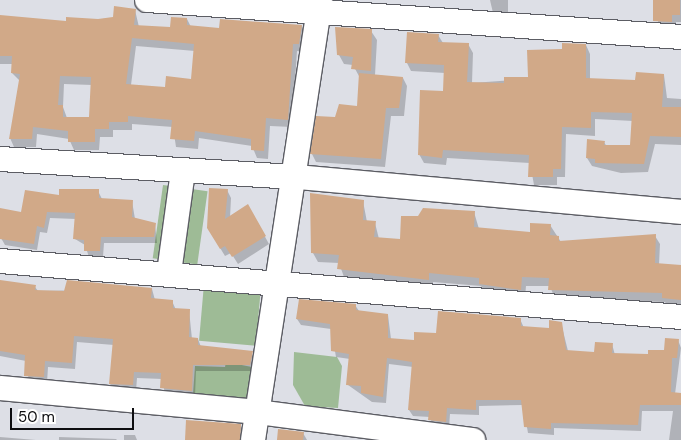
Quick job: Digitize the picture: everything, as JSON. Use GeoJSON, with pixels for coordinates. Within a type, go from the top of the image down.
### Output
{"type":"FeatureCollection","features":[{"type":"Feature","properties":{"kind":"street"},"geometry":{"type":"LineString","coordinates":[[147,0],[320,6],[681,37]]}},
{"type":"Feature","properties":{"kind":"street"},"geometry":{"type":"LineString","coordinates":[[253,440],[297,177],[320,6]]}},
{"type":"Feature","properties":{"kind":"street"},"geometry":{"type":"LineString","coordinates":[[0,159],[297,177],[681,212]]}},
{"type":"Feature","properties":{"kind":"street"},"geometry":{"type":"LineString","coordinates":[[169,273],[183,171]]}},
{"type":"Feature","properties":{"kind":"street"},"geometry":{"type":"LineString","coordinates":[[0,261],[280,282],[681,317]]}},
{"type":"Feature","properties":{"kind":"street"},"geometry":{"type":"LineString","coordinates":[[0,388],[257,412],[472,440]]}},
{"type":"Feature","properties":{"kind":"green space"},"geometry":{"type":"Polygon","coordinates":[[[163,185],[208,191],[197,265],[153,258],[163,185]]]}},
{"type":"Feature","properties":{"kind":"green space"},"geometry":{"type":"Polygon","coordinates":[[[204,284],[261,289],[256,346],[199,341],[204,284]]]}},
{"type":"Feature","properties":{"kind":"green space"},"geometry":{"type":"Polygon","coordinates":[[[294,352],[337,357],[342,366],[338,408],[305,406],[293,385],[294,352]]]}},
{"type":"Feature","properties":{"kind":"green space"},"geometry":{"type":"Polygon","coordinates":[[[226,362],[252,367],[249,399],[193,394],[195,366],[225,367],[226,362]]]}},
{"type":"Feature","properties":{"kind":"building"},"geometry":{"type":"Polygon","coordinates":[[[653,0],[680,0],[680,15],[672,15],[672,22],[653,21],[653,0]]]}},
{"type":"Feature","properties":{"kind":"building"},"geometry":{"type":"Polygon","coordinates":[[[114,6],[136,9],[134,25],[170,27],[171,17],[187,18],[187,25],[219,28],[220,19],[302,25],[299,44],[293,44],[288,120],[266,118],[264,151],[251,150],[251,139],[195,131],[194,141],[170,139],[172,120],[128,116],[128,122],[109,122],[109,129],[95,129],[95,142],[68,142],[68,131],[33,127],[32,139],[9,139],[20,74],[11,73],[12,56],[0,56],[0,15],[66,21],[66,17],[98,19],[113,17],[114,6]],[[132,38],[126,84],[165,87],[166,76],[191,79],[194,44],[132,38]],[[60,76],[58,105],[63,105],[63,117],[89,117],[91,77],[60,76]]]}},
{"type":"Feature","properties":{"kind":"building"},"geometry":{"type":"Polygon","coordinates":[[[335,27],[372,29],[371,71],[351,69],[353,57],[337,55],[335,27]]]}},
{"type":"Feature","properties":{"kind":"building"},"geometry":{"type":"Polygon","coordinates":[[[407,32],[439,34],[438,42],[469,43],[467,82],[504,83],[504,77],[528,77],[527,50],[562,49],[562,43],[586,44],[586,78],[635,80],[636,72],[664,74],[662,107],[681,107],[681,137],[650,136],[644,164],[595,163],[595,159],[586,158],[587,139],[605,141],[604,145],[630,145],[632,113],[591,112],[591,128],[562,127],[561,169],[553,169],[553,177],[528,177],[529,155],[443,150],[442,158],[418,155],[420,90],[443,91],[444,65],[405,63],[407,32]]]}},
{"type":"Feature","properties":{"kind":"building"},"geometry":{"type":"Polygon","coordinates":[[[359,73],[403,77],[399,108],[386,108],[381,159],[310,154],[316,116],[335,117],[339,104],[357,106],[359,73]]]}},
{"type":"Feature","properties":{"kind":"building"},"geometry":{"type":"Polygon","coordinates":[[[209,188],[228,189],[225,219],[248,204],[266,236],[232,257],[225,246],[220,249],[207,228],[209,188]]]}},
{"type":"Feature","properties":{"kind":"building"},"geometry":{"type":"Polygon","coordinates":[[[59,189],[99,189],[99,198],[133,200],[132,217],[156,223],[154,237],[101,237],[100,251],[84,251],[84,240],[73,239],[75,213],[47,212],[44,228],[37,226],[34,244],[0,239],[0,208],[21,212],[25,190],[59,195],[59,189]]]}},
{"type":"Feature","properties":{"kind":"building"},"geometry":{"type":"Polygon","coordinates":[[[310,193],[364,200],[363,220],[376,221],[374,237],[400,239],[401,216],[418,216],[423,208],[475,211],[474,227],[530,232],[530,223],[551,224],[550,235],[559,236],[559,241],[656,234],[655,263],[681,265],[681,300],[662,298],[662,293],[548,290],[549,278],[522,277],[521,290],[479,284],[479,278],[429,273],[429,280],[337,269],[339,255],[311,253],[310,193]]]}},
{"type":"Feature","properties":{"kind":"building"},"geometry":{"type":"Polygon","coordinates":[[[0,280],[36,285],[35,290],[64,291],[67,280],[152,288],[151,298],[173,300],[173,308],[190,309],[189,337],[198,338],[198,345],[253,351],[250,365],[193,365],[192,391],[160,388],[161,373],[134,372],[133,385],[109,384],[113,339],[74,336],[72,363],[45,361],[44,377],[24,376],[25,355],[0,351],[0,280]]]}},
{"type":"Feature","properties":{"kind":"building"},"geometry":{"type":"Polygon","coordinates":[[[299,299],[356,304],[356,310],[388,314],[388,338],[414,340],[414,332],[436,333],[438,311],[521,318],[521,326],[549,328],[549,320],[562,322],[566,350],[594,352],[595,342],[613,343],[612,353],[648,354],[648,350],[664,350],[665,338],[679,339],[677,358],[672,358],[671,392],[681,393],[681,405],[640,405],[638,425],[551,423],[551,429],[524,427],[521,400],[476,400],[476,410],[447,408],[446,422],[428,420],[429,411],[408,410],[412,362],[387,358],[383,397],[361,393],[361,386],[346,385],[349,354],[331,351],[330,324],[296,319],[299,299]]]}},
{"type":"Feature","properties":{"kind":"building"},"geometry":{"type":"Polygon","coordinates":[[[186,420],[241,424],[240,440],[185,440],[186,420]]]}},
{"type":"Feature","properties":{"kind":"building"},"geometry":{"type":"Polygon","coordinates":[[[278,429],[304,432],[303,440],[277,440],[278,429]]]}}]}
